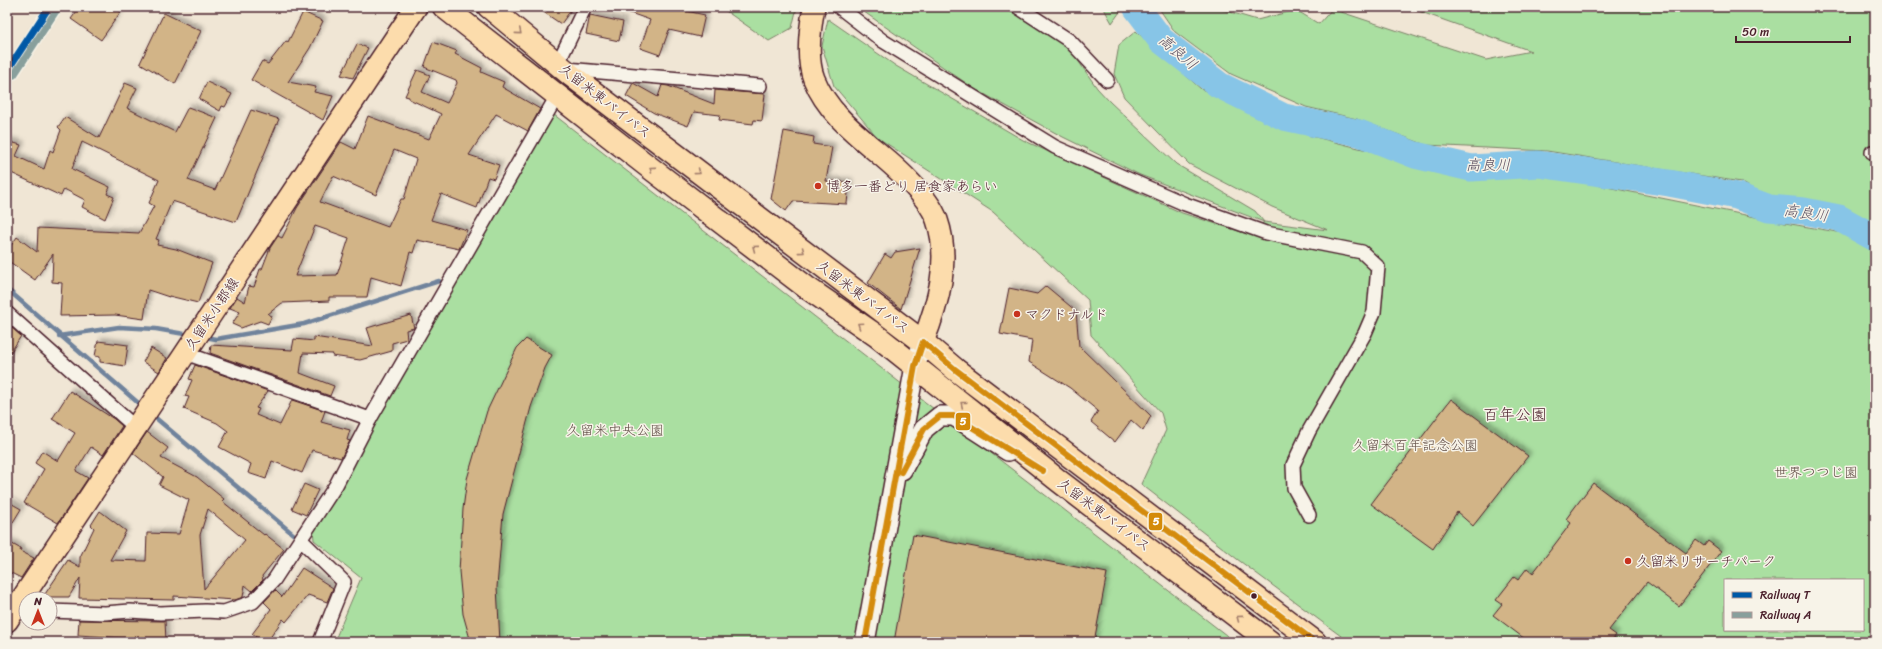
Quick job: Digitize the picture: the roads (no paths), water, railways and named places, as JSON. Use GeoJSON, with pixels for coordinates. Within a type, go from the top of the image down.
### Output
{"type":"FeatureCollection","features":[{"type":"Feature","properties":{"kind":"highway","name":"久留米東バイパス"},"geometry":{"type":"LineString","coordinates":[[444,7],[557,96],[806,287],[877,336],[1059,481],[1270,642]]}},
{"type":"Feature","properties":{"kind":"highway","name":"久留米東バイパス"},"geometry":{"type":"LineString","coordinates":[[489,7],[572,76],[924,342],[962,374],[1315,642]]}},
{"type":"Feature","properties":{"kind":"main road","name":"久留米小郡線"},"geometry":{"type":"LineString","coordinates":[[16,612],[136,428],[416,7]]}},
{"type":"Feature","properties":{"kind":"main road"},"geometry":{"type":"LineString","coordinates":[[814,7],[811,22],[810,51],[814,79],[828,102],[848,126],[896,167],[920,192],[937,219],[943,249],[941,284],[924,342]]}},
{"type":"Feature","properties":{"kind":"street"},"geometry":{"type":"LineString","coordinates":[[558,63],[585,7]]}},
{"type":"Feature","properties":{"kind":"street"},"geometry":{"type":"LineString","coordinates":[[839,7],[883,41],[1055,147],[1185,204],[1266,232],[1362,252],[1378,267],[1374,312],[1371,319],[1309,431],[1293,465],[1294,488],[1309,515]]}},
{"type":"Feature","properties":{"kind":"street"},"geometry":{"type":"LineString","coordinates":[[1018,7],[1070,41],[1107,80]]}},
{"type":"Feature","properties":{"kind":"street"},"geometry":{"type":"LineString","coordinates":[[539,49],[567,70],[760,86]]}},
{"type":"Feature","properties":{"kind":"street"},"geometry":{"type":"LineString","coordinates":[[58,611],[105,613],[130,611],[160,613],[205,610],[224,612],[253,602],[274,580],[336,485],[370,419],[557,96]]}},
{"type":"Feature","properties":{"kind":"street"},"geometry":{"type":"LineString","coordinates":[[7,314],[136,428]]}},
{"type":"Feature","properties":{"kind":"street"},"geometry":{"type":"LineString","coordinates":[[865,642],[915,366],[924,342]]}},
{"type":"Feature","properties":{"kind":"street"},"geometry":{"type":"LineString","coordinates":[[186,354],[370,419]]}},
{"type":"Feature","properties":{"kind":"street"},"geometry":{"type":"LineString","coordinates":[[893,488],[924,430],[940,416],[954,416],[1059,481]]}},
{"type":"Feature","properties":{"kind":"street"},"geometry":{"type":"LineString","coordinates":[[301,540],[344,582],[320,642]]}},
{"type":"Feature","properties":{"kind":"waterway","name":"高良川"},"geometry":{"type":"LineString","coordinates":[[1136,7],[1161,40],[1219,85],[1284,117],[1359,133],[1415,155],[1471,168],[1538,164],[1669,183],[1737,196],[1769,208],[1804,211],[1839,218],[1875,238]]}},
{"type":"Feature","properties":{"kind":"waterway"},"geometry":{"type":"LineString","coordinates":[[204,337],[216,339],[304,324],[439,281]]}},
{"type":"Feature","properties":{"kind":"waterway"},"geometry":{"type":"LineString","coordinates":[[7,289],[144,408]]}},
{"type":"Feature","properties":{"kind":"waterway"},"geometry":{"type":"LineString","coordinates":[[59,336],[119,327],[156,329],[190,335]]}},
{"type":"Feature","properties":{"kind":"waterway"},"geometry":{"type":"LineString","coordinates":[[151,414],[293,534]]}},
{"type":"Feature","properties":{"kind":"rail line","name":"T"},"geometry":{"type":"LineString","coordinates":[[7,71],[49,7]]}},
{"type":"Feature","properties":{"kind":"rail line","name":"A"},"geometry":{"type":"LineString","coordinates":[[14,75],[56,11]]}},
{"type":"Feature","properties":{"kind":"place","name":"博多一番どり 居食家あらい"},"geometry":{"type":"Point","coordinates":[818,186]}},
{"type":"Feature","properties":{"kind":"place","name":"マクドナルド"},"geometry":{"type":"Point","coordinates":[1017,314]}},
{"type":"Feature","properties":{"kind":"place","name":"久留米リサーチパーク"},"geometry":{"type":"Point","coordinates":[1628,561]}},
{"type":"Feature","properties":{"kind":"district","name":"百年公園"},"geometry":{"type":"Point","coordinates":[1515,414]}},
{"type":"Feature","properties":{"kind":"park label","name":"久留米中央公園"},"geometry":{"type":"Point","coordinates":[615,430]}},
{"type":"Feature","properties":{"kind":"park label","name":"久留米百年記念公園"},"geometry":{"type":"Point","coordinates":[1415,445]}},
{"type":"Feature","properties":{"kind":"park label","name":"世界つつじ園"},"geometry":{"type":"Point","coordinates":[1816,472]}}]}
